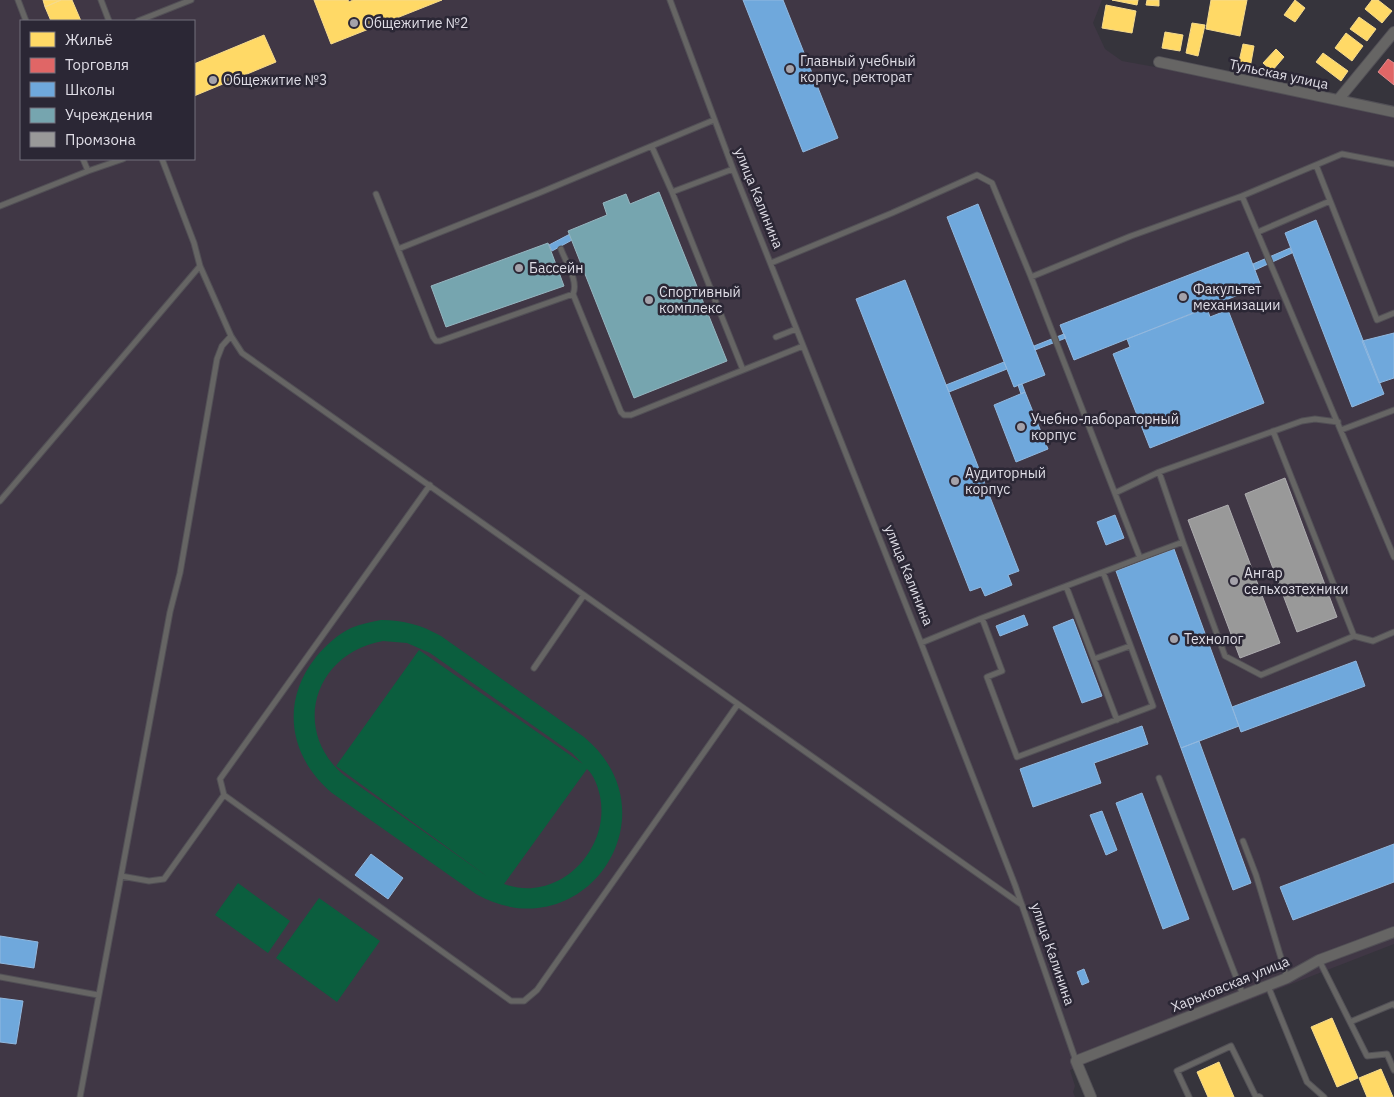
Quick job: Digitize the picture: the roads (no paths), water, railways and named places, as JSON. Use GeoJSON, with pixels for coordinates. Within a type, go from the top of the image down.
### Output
{"type":"FeatureCollection","features":[{"type":"Feature","properties":{"kind":"street"},"geometry":{"type":"LineString","coordinates":[[1338,100],[1394,32]]}},
{"type":"Feature","properties":{"kind":"street","name":"Тульская улица"},"geometry":{"type":"LineString","coordinates":[[1159,62],[1394,112]]}},
{"type":"Feature","properties":{"kind":"street","name":"Харьковская улица"},"geometry":{"type":"LineString","coordinates":[[1076,1061],[1287,978],[1319,960],[1394,932]]}},
{"type":"Feature","properties":{"kind":"street","name":"улица Калинина"},"geometry":{"type":"LineString","coordinates":[[1076,1061],[1091,1097]]}},
{"type":"Feature","properties":{"kind":"lane"},"geometry":{"type":"LineString","coordinates":[[18,0],[26,20]]}},
{"type":"Feature","properties":{"kind":"lane"},"geometry":{"type":"LineString","coordinates":[[101,0],[109,20]]}},
{"type":"Feature","properties":{"kind":"lane"},"geometry":{"type":"LineString","coordinates":[[141,20],[191,0]]}},
{"type":"Feature","properties":{"kind":"lane","name":"улица Калинина"},"geometry":{"type":"LineString","coordinates":[[670,0],[733,170],[921,643],[1022,905],[1076,1061]]}},
{"type":"Feature","properties":{"kind":"lane"},"geometry":{"type":"LineString","coordinates":[[398,249],[539,194],[714,120]]}},
{"type":"Feature","properties":{"kind":"lane"},"geometry":{"type":"LineString","coordinates":[[652,147],[672,192],[743,370]]}},
{"type":"Feature","properties":{"kind":"lane"},"geometry":{"type":"LineString","coordinates":[[1031,277],[1131,236],[1242,196],[1342,154],[1394,164]]}},
{"type":"Feature","properties":{"kind":"lane"},"geometry":{"type":"LineString","coordinates":[[83,160],[88,171]]}},
{"type":"Feature","properties":{"kind":"lane"},"geometry":{"type":"LineString","coordinates":[[0,206],[120,160]]}},
{"type":"Feature","properties":{"kind":"lane"},"geometry":{"type":"LineString","coordinates":[[162,160],[194,243],[200,266],[231,336],[242,353],[574,586],[584,595],[1022,905]]}},
{"type":"Feature","properties":{"kind":"lane"},"geometry":{"type":"LineString","coordinates":[[1316,165],[1376,320],[1394,313]]}},
{"type":"Feature","properties":{"kind":"lane"},"geometry":{"type":"LineString","coordinates":[[672,192],[733,170]]}},
{"type":"Feature","properties":{"kind":"lane"},"geometry":{"type":"LineString","coordinates":[[771,263],[892,213],[977,175],[992,183],[1031,277],[1140,558]]}},
{"type":"Feature","properties":{"kind":"lane"},"geometry":{"type":"LineString","coordinates":[[376,194],[436,341],[573,294]]}},
{"type":"Feature","properties":{"kind":"lane"},"geometry":{"type":"LineString","coordinates":[[1242,196],[1394,557]]}},
{"type":"Feature","properties":{"kind":"lane"},"geometry":{"type":"LineString","coordinates":[[1258,232],[1330,201]]}},
{"type":"Feature","properties":{"kind":"lane"},"geometry":{"type":"LineString","coordinates":[[560,249],[574,283],[575,289],[573,294],[621,412],[624,415],[631,415],[802,346]]}},
{"type":"Feature","properties":{"kind":"lane"},"geometry":{"type":"LineString","coordinates":[[0,501],[200,266]]}},
{"type":"Feature","properties":{"kind":"lane"},"geometry":{"type":"LineString","coordinates":[[776,337],[796,329]]}},
{"type":"Feature","properties":{"kind":"lane"},"geometry":{"type":"LineString","coordinates":[[80,1097],[170,612],[180,572],[217,358],[222,346],[231,336]]}},
{"type":"Feature","properties":{"kind":"lane"},"geometry":{"type":"LineString","coordinates":[[1342,430],[1394,410]]}},
{"type":"Feature","properties":{"kind":"lane"},"geometry":{"type":"LineString","coordinates":[[1115,493],[1159,472],[1302,421],[1315,419],[1338,422]]}},
{"type":"Feature","properties":{"kind":"lane"},"geometry":{"type":"LineString","coordinates":[[1273,431],[1354,636]]}},
{"type":"Feature","properties":{"kind":"lane"},"geometry":{"type":"LineString","coordinates":[[1159,472],[1225,656],[1261,674],[1354,636],[1373,640],[1394,632]]}},
{"type":"Feature","properties":{"kind":"lane"},"geometry":{"type":"LineString","coordinates":[[430,485],[220,779],[224,795],[510,1000],[524,1001],[537,990],[738,704]]}},
{"type":"Feature","properties":{"kind":"lane"},"geometry":{"type":"LineString","coordinates":[[921,643],[1183,542]]}},
{"type":"Feature","properties":{"kind":"lane"},"geometry":{"type":"LineString","coordinates":[[982,618],[1002,671],[987,677],[1017,757],[1153,706],[1103,572]]}},
{"type":"Feature","properties":{"kind":"lane"},"geometry":{"type":"LineString","coordinates":[[1066,586],[1116,720]]}},
{"type":"Feature","properties":{"kind":"lane"},"geometry":{"type":"LineString","coordinates":[[534,668],[584,595]]}},
{"type":"Feature","properties":{"kind":"lane"},"geometry":{"type":"LineString","coordinates":[[1094,659],[1130,646]]}},
{"type":"Feature","properties":{"kind":"lane"},"geometry":{"type":"LineString","coordinates":[[1159,778],[1242,995]]}},
{"type":"Feature","properties":{"kind":"lane"},"geometry":{"type":"LineString","coordinates":[[121,876],[149,881],[164,879],[224,795]]}},
{"type":"Feature","properties":{"kind":"lane"},"geometry":{"type":"LineString","coordinates":[[1243,841],[1256,875],[1287,978]]}},
{"type":"Feature","properties":{"kind":"lane"},"geometry":{"type":"LineString","coordinates":[[1319,960],[1367,1056],[1387,1054],[1394,1070]]}},
{"type":"Feature","properties":{"kind":"lane"},"geometry":{"type":"LineString","coordinates":[[0,977],[98,995]]}},
{"type":"Feature","properties":{"kind":"lane"},"geometry":{"type":"LineString","coordinates":[[1268,985],[1307,1082],[1324,1097]]}},
{"type":"Feature","properties":{"kind":"lane"},"geometry":{"type":"LineString","coordinates":[[1350,1022],[1394,1005]]}},
{"type":"Feature","properties":{"kind":"lane"},"geometry":{"type":"LineString","coordinates":[[1189,1097],[1177,1071],[1231,1046],[1255,1095],[1260,1097]]}},
{"type":"Feature","properties":{"kind":"place","name":"Общежитие №2"},"geometry":{"type":"Point","coordinates":[354,23]}},
{"type":"Feature","properties":{"kind":"place","name":"Главный учебный корпус, ректорат"},"geometry":{"type":"Point","coordinates":[790,69]}},
{"type":"Feature","properties":{"kind":"place","name":"Общежитие №3"},"geometry":{"type":"Point","coordinates":[213,80]}},
{"type":"Feature","properties":{"kind":"place","name":"Бассейн"},"geometry":{"type":"Point","coordinates":[519,268]}},
{"type":"Feature","properties":{"kind":"place","name":"Факультет механизации"},"geometry":{"type":"Point","coordinates":[1183,297]}},
{"type":"Feature","properties":{"kind":"place","name":"Спортивный комплекс"},"geometry":{"type":"Point","coordinates":[649,300]}},
{"type":"Feature","properties":{"kind":"place","name":"Учебно-лабораторный корпус"},"geometry":{"type":"Point","coordinates":[1021,427]}},
{"type":"Feature","properties":{"kind":"place","name":"Аудиторный корпус"},"geometry":{"type":"Point","coordinates":[955,481]}},
{"type":"Feature","properties":{"kind":"place","name":"Ангар сельхозтехники"},"geometry":{"type":"Point","coordinates":[1234,581]}},
{"type":"Feature","properties":{"kind":"place","name":"Технолог"},"geometry":{"type":"Point","coordinates":[1174,639]}}]}
